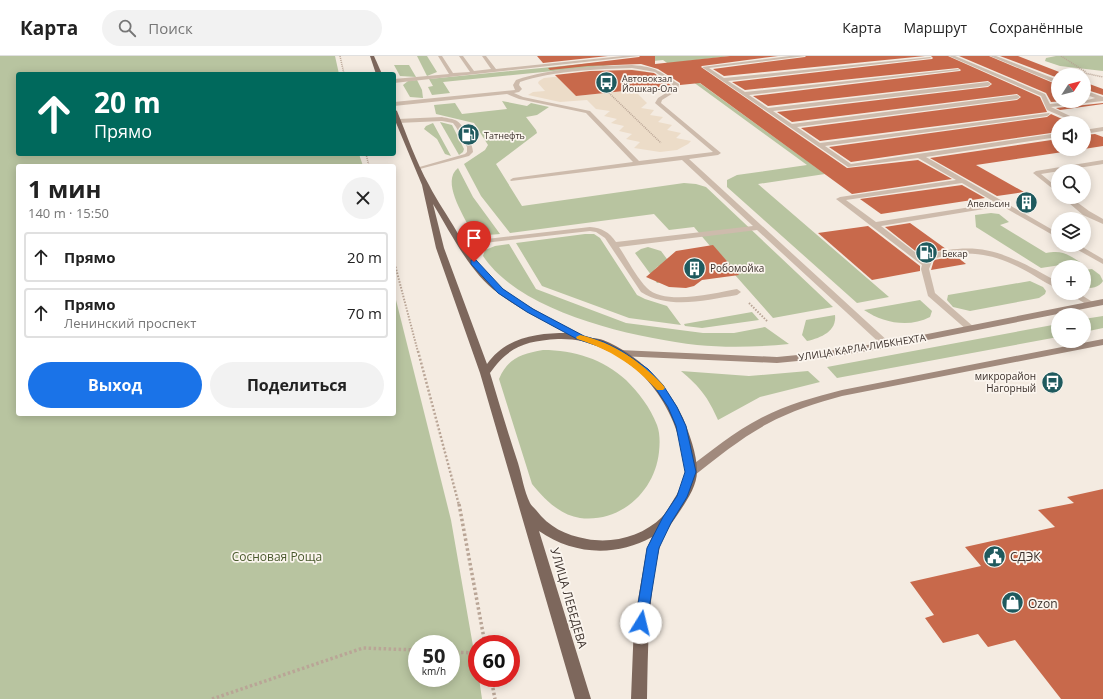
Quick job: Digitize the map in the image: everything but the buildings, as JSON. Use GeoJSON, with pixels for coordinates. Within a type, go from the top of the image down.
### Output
{"type":"FeatureCollection","features":[{"type":"Feature","properties":{"kind":"main road"},"geometry":{"type":"LineString","coordinates":[[372,56],[378,72]]}},
{"type":"Feature","properties":{"kind":"main road"},"geometry":{"type":"LineString","coordinates":[[396,116],[425,185],[461,244],[480,271],[500,291],[530,310],[580,337],[619,352],[645,371],[660,387],[673,407],[681,426],[691,472],[682,497],[667,520],[653,548],[641,623],[639,699]]}},
{"type":"Feature","properties":{"kind":"main road","name":"УЛИЦА ЛЕБЕДЕВА"},"geometry":{"type":"LineString","coordinates":[[425,185],[440,248],[485,373],[583,699]]}},
{"type":"Feature","properties":{"kind":"main road","name":"УЛИЦА КАРЛА ЛИБКНЕХТА"},"geometry":{"type":"LineString","coordinates":[[619,352],[706,358],[777,360],[808,357],[887,344],[1103,302]]}},
{"type":"Feature","properties":{"kind":"main road"},"geometry":{"type":"LineString","coordinates":[[485,373],[494,359],[502,351],[517,343],[541,337],[580,337]]}},
{"type":"Feature","properties":{"kind":"main road"},"geometry":{"type":"LineString","coordinates":[[691,472],[753,427],[790,409],[814,400],[842,393],[1103,342]]}},
{"type":"Feature","properties":{"kind":"main road"},"geometry":{"type":"LineString","coordinates":[[526,506],[543,527],[564,539],[591,546],[619,545],[647,533],[667,520]]}},
{"type":"Feature","properties":{"kind":"lane"},"geometry":{"type":"LineString","coordinates":[[440,56],[452,75]]}},
{"type":"Feature","properties":{"kind":"lane"},"geometry":{"type":"LineString","coordinates":[[461,56],[473,73]]}},
{"type":"Feature","properties":{"kind":"lane"},"geometry":{"type":"LineString","coordinates":[[484,56],[496,71]]}},
{"type":"Feature","properties":{"kind":"lane"},"geometry":{"type":"LineString","coordinates":[[396,81],[637,56]]}},
{"type":"Feature","properties":{"kind":"lane"},"geometry":{"type":"LineString","coordinates":[[803,56],[704,67],[850,166],[1051,137]]}},
{"type":"Feature","properties":{"kind":"lane"},"geometry":{"type":"LineString","coordinates":[[951,56],[1043,95],[1049,109],[1066,116]]}},
{"type":"Feature","properties":{"kind":"lane"},"geometry":{"type":"LineString","coordinates":[[992,56],[1051,79]]}},
{"type":"Feature","properties":{"kind":"lane"},"geometry":{"type":"LineString","coordinates":[[723,80],[930,58]]}},
{"type":"Feature","properties":{"kind":"lane"},"geometry":{"type":"LineString","coordinates":[[396,104],[519,90],[516,85],[518,81],[532,76],[625,66],[643,67],[658,71],[676,85],[676,89],[660,99],[658,103],[718,153],[513,180]]}},
{"type":"Feature","properties":{"kind":"lane"},"geometry":{"type":"LineString","coordinates":[[745,94],[958,70]]}},
{"type":"Feature","properties":{"kind":"lane"},"geometry":{"type":"LineString","coordinates":[[767,110],[988,84]]}},
{"type":"Feature","properties":{"kind":"lane"},"geometry":{"type":"LineString","coordinates":[[508,92],[520,98],[588,112],[638,164]]}},
{"type":"Feature","properties":{"kind":"lane"},"geometry":{"type":"LineString","coordinates":[[1091,95],[1102,99]]}},
{"type":"Feature","properties":{"kind":"lane"},"geometry":{"type":"LineString","coordinates":[[791,126],[1017,97]]}},
{"type":"Feature","properties":{"kind":"lane"},"geometry":{"type":"LineString","coordinates":[[1048,106],[1102,99]]}},
{"type":"Feature","properties":{"kind":"lane"},"geometry":{"type":"LineString","coordinates":[[819,145],[1047,114]]}},
{"type":"Feature","properties":{"kind":"lane"},"geometry":{"type":"LineString","coordinates":[[398,121],[449,120],[459,126],[470,147],[470,152],[467,155],[418,169]]}},
{"type":"Feature","properties":{"kind":"lane"},"geometry":{"type":"LineString","coordinates":[[920,156],[1051,232]]}},
{"type":"Feature","properties":{"kind":"lane"},"geometry":{"type":"LineString","coordinates":[[684,158],[887,344]]}},
{"type":"Feature","properties":{"kind":"lane"},"geometry":{"type":"LineString","coordinates":[[1091,164],[1103,162]]}},
{"type":"Feature","properties":{"kind":"lane"},"geometry":{"type":"LineString","coordinates":[[1051,171],[1036,173],[1051,185]]}},
{"type":"Feature","properties":{"kind":"lane"},"geometry":{"type":"LineString","coordinates":[[926,264],[840,199],[962,180]]}},
{"type":"Feature","properties":{"kind":"lane"},"geometry":{"type":"LineString","coordinates":[[874,225],[1004,204]]}},
{"type":"Feature","properties":{"kind":"lane"},"geometry":{"type":"LineString","coordinates":[[1075,204],[1086,213],[1103,222]]}},
{"type":"Feature","properties":{"kind":"lane"},"geometry":{"type":"LineString","coordinates":[[615,245],[760,227]]}},
{"type":"Feature","properties":{"kind":"lane"},"geometry":{"type":"LineString","coordinates":[[461,244],[590,229],[604,233],[615,245],[644,290],[651,294],[682,300],[737,292]]}},
{"type":"Feature","properties":{"kind":"lane"},"geometry":{"type":"LineString","coordinates":[[970,328],[931,294],[925,269],[929,257],[941,253],[969,249],[981,251],[1001,256],[1051,282]]}},
{"type":"Feature","properties":{"kind":"lane"},"geometry":{"type":"LineString","coordinates":[[1086,252],[1103,262]]}},
{"type":"Feature","properties":{"kind":"lane"},"geometry":{"type":"LineString","coordinates":[[1085,300],[1092,304]]}},
{"type":"Feature","properties":{"kind":"path"},"geometry":{"type":"LineString","coordinates":[[340,56],[344,72]]}},
{"type":"Feature","properties":{"kind":"path"},"geometry":{"type":"LineString","coordinates":[[1061,56],[1079,68]]}},
{"type":"Feature","properties":{"kind":"path"},"geometry":{"type":"LineString","coordinates":[[609,93],[666,148]]}},
{"type":"Feature","properties":{"kind":"path"},"geometry":{"type":"LineString","coordinates":[[396,268],[462,517],[483,635]]}},
{"type":"Feature","properties":{"kind":"path"},"geometry":{"type":"LineString","coordinates":[[737,292],[759,311],[768,322]]}},
{"type":"Feature","properties":{"kind":"path"},"geometry":{"type":"LineString","coordinates":[[212,699],[363,648],[408,650]]}},
{"type":"Feature","properties":{"kind":"path"},"geometry":{"type":"LineString","coordinates":[[493,687],[495,699]]}},
{"type":"Feature","properties":{"kind":"green space","name":"Сосновая Роща"},"geometry":{"type":"Polygon","coordinates":[[[0,56],[335,56],[339,72],[16,72],[16,156],[360,156],[362,164],[16,164],[16,416],[396,416],[396,300],[451,520],[471,635],[468,635],[468,687],[480,687],[482,699],[0,699],[0,56]]]}},
{"type":"Feature","properties":{"kind":"green space"},"geometry":{"type":"Polygon","coordinates":[[[417,56],[427,56],[437,72],[427,76],[417,56]]]}},
{"type":"Feature","properties":{"kind":"green space"},"geometry":{"type":"Polygon","coordinates":[[[649,56],[730,56],[672,63],[825,174],[758,184],[889,297],[857,303],[727,187],[727,180],[737,175],[807,165],[663,60],[443,82],[450,93],[432,95],[428,87],[433,86],[429,79],[644,58],[649,56]]]}},
{"type":"Feature","properties":{"kind":"green space"},"geometry":{"type":"Polygon","coordinates":[[[1056,56],[1103,56],[1103,71],[1091,70],[1091,68],[1060,66],[1045,61],[1046,58],[1056,56]]]}},
{"type":"Feature","properties":{"kind":"green space"},"geometry":{"type":"Polygon","coordinates":[[[394,65],[409,65],[416,77],[400,76],[394,65]]]}},
{"type":"Feature","properties":{"kind":"green space"},"geometry":{"type":"Polygon","coordinates":[[[417,80],[422,90],[423,98],[410,97],[403,85],[408,81],[417,80]]]}},
{"type":"Feature","properties":{"kind":"green space"},"geometry":{"type":"Polygon","coordinates":[[[502,101],[527,106],[531,103],[549,107],[537,115],[526,117],[537,133],[496,164],[522,206],[684,183],[706,187],[833,307],[773,318],[735,275],[738,274],[713,246],[710,246],[694,227],[669,230],[654,214],[510,233],[481,196],[464,164],[485,150],[488,145],[474,123],[436,114],[434,105],[455,103],[462,114],[507,109],[502,101]]]}},
{"type":"Feature","properties":{"kind":"green space"},"geometry":{"type":"Polygon","coordinates":[[[440,122],[452,125],[464,149],[459,155],[440,122]]]}},
{"type":"Feature","properties":{"kind":"green space"},"geometry":{"type":"Polygon","coordinates":[[[433,123],[451,156],[445,154],[437,139],[424,129],[426,126],[433,123]]]}},
{"type":"Feature","properties":{"kind":"green space"},"geometry":{"type":"Polygon","coordinates":[[[458,168],[473,197],[500,234],[481,234],[470,229],[452,189],[453,174],[458,168]]]}},
{"type":"Feature","properties":{"kind":"green space"},"geometry":{"type":"Polygon","coordinates":[[[991,213],[999,214],[1009,222],[1000,225],[1046,253],[1060,252],[1076,260],[1051,260],[1051,266],[1041,268],[976,227],[975,215],[991,213]]]}},
{"type":"Feature","properties":{"kind":"green space"},"geometry":{"type":"Polygon","coordinates":[[[594,234],[600,238],[637,295],[667,306],[681,325],[629,318],[542,286],[516,243],[594,234]]]}},
{"type":"Feature","properties":{"kind":"green space"},"geometry":{"type":"Polygon","coordinates":[[[509,244],[536,289],[626,323],[703,333],[734,333],[765,327],[789,344],[743,347],[697,345],[641,336],[580,319],[550,307],[523,293],[500,276],[483,256],[485,250],[495,246],[509,244]]]}},
{"type":"Feature","properties":{"kind":"green space"},"geometry":{"type":"Polygon","coordinates":[[[648,247],[661,251],[670,263],[660,265],[654,270],[653,273],[659,283],[657,283],[635,253],[648,247]]]}},
{"type":"Feature","properties":{"kind":"green space"},"geometry":{"type":"Polygon","coordinates":[[[1091,269],[1100,275],[1103,281],[1092,288],[1091,288],[1091,269]]]}},
{"type":"Feature","properties":{"kind":"green space"},"geometry":{"type":"Polygon","coordinates":[[[1030,281],[1043,287],[1046,291],[1045,294],[1039,298],[970,311],[953,307],[947,300],[948,295],[1030,281]]]}},
{"type":"Feature","properties":{"kind":"green space"},"geometry":{"type":"Polygon","coordinates":[[[920,300],[932,311],[930,317],[914,322],[905,323],[888,321],[864,310],[920,300]]]}},
{"type":"Feature","properties":{"kind":"green space"},"geometry":{"type":"Polygon","coordinates":[[[752,312],[759,320],[702,328],[685,326],[684,324],[752,312]]]}},
{"type":"Feature","properties":{"kind":"green space"},"geometry":{"type":"Polygon","coordinates":[[[835,315],[835,321],[831,329],[823,336],[807,341],[802,335],[806,320],[835,315]]]}},
{"type":"Feature","properties":{"kind":"green space"},"geometry":{"type":"Polygon","coordinates":[[[1103,316],[1103,328],[1091,331],[1091,318],[1103,316]]]}},
{"type":"Feature","properties":{"kind":"green space"},"geometry":{"type":"Polygon","coordinates":[[[1051,325],[1051,338],[837,378],[827,367],[1051,325]]]}},
{"type":"Feature","properties":{"kind":"green space"},"geometry":{"type":"Polygon","coordinates":[[[543,350],[555,350],[577,354],[608,366],[626,380],[635,390],[648,406],[654,418],[660,438],[656,466],[651,479],[643,491],[633,502],[622,510],[595,518],[580,518],[566,514],[553,506],[532,484],[499,379],[507,366],[516,358],[528,353],[543,350]]]}},
{"type":"Feature","properties":{"kind":"green space"},"geometry":{"type":"Polygon","coordinates":[[[681,371],[749,376],[808,371],[820,382],[760,397],[718,420],[703,393],[681,371]]]}},
{"type":"Feature","properties":{"kind":"shaded area"},"geometry":{"type":"Polygon","coordinates":[[[629,69],[645,71],[665,86],[663,90],[638,94],[647,103],[641,108],[654,110],[650,115],[663,117],[658,122],[672,125],[667,130],[681,133],[676,138],[691,141],[677,150],[660,152],[634,148],[640,142],[626,139],[632,134],[619,131],[624,126],[611,123],[617,119],[604,116],[610,111],[596,109],[587,100],[560,102],[528,95],[533,92],[545,91],[538,83],[544,78],[629,69]],[[559,79],[576,96],[655,87],[559,79]]]}},
{"type":"Feature","properties":{"kind":"slow traffic"},"geometry":{"type":"LineString","coordinates":[[580,337],[619,352],[645,371],[660,388]]}},
{"type":"Feature","properties":{"kind":"place","name":"Автовокзал Йошкар-Ола"},"geometry":{"type":"Point","coordinates":[606,83]}},
{"type":"Feature","properties":{"kind":"place","name":"Татнефть"},"geometry":{"type":"Point","coordinates":[469,135]}},
{"type":"Feature","properties":{"kind":"place","name":"Апельсин"},"geometry":{"type":"Point","coordinates":[1026,203]}},
{"type":"Feature","properties":{"kind":"place","name":"Бекар"},"geometry":{"type":"Point","coordinates":[926,253]}},
{"type":"Feature","properties":{"kind":"place","name":"Робомойка"},"geometry":{"type":"Point","coordinates":[695,268]}},
{"type":"Feature","properties":{"kind":"place","name":"микрорайон Нагорный"},"geometry":{"type":"Point","coordinates":[1052,382]}},
{"type":"Feature","properties":{"kind":"place","name":"СДЭК"},"geometry":{"type":"Point","coordinates":[995,556]}},
{"type":"Feature","properties":{"kind":"place","name":"Ozon"},"geometry":{"type":"Point","coordinates":[1012,603]}},
{"type":"Feature","properties":{"kind":"route"},"geometry":{"type":"LineString","coordinates":[[474,262],[480,271],[500,291],[530,310],[580,337],[619,352],[645,371],[660,387],[673,407],[681,426],[691,472],[682,497],[667,520],[653,548],[641,623]]}}]}
